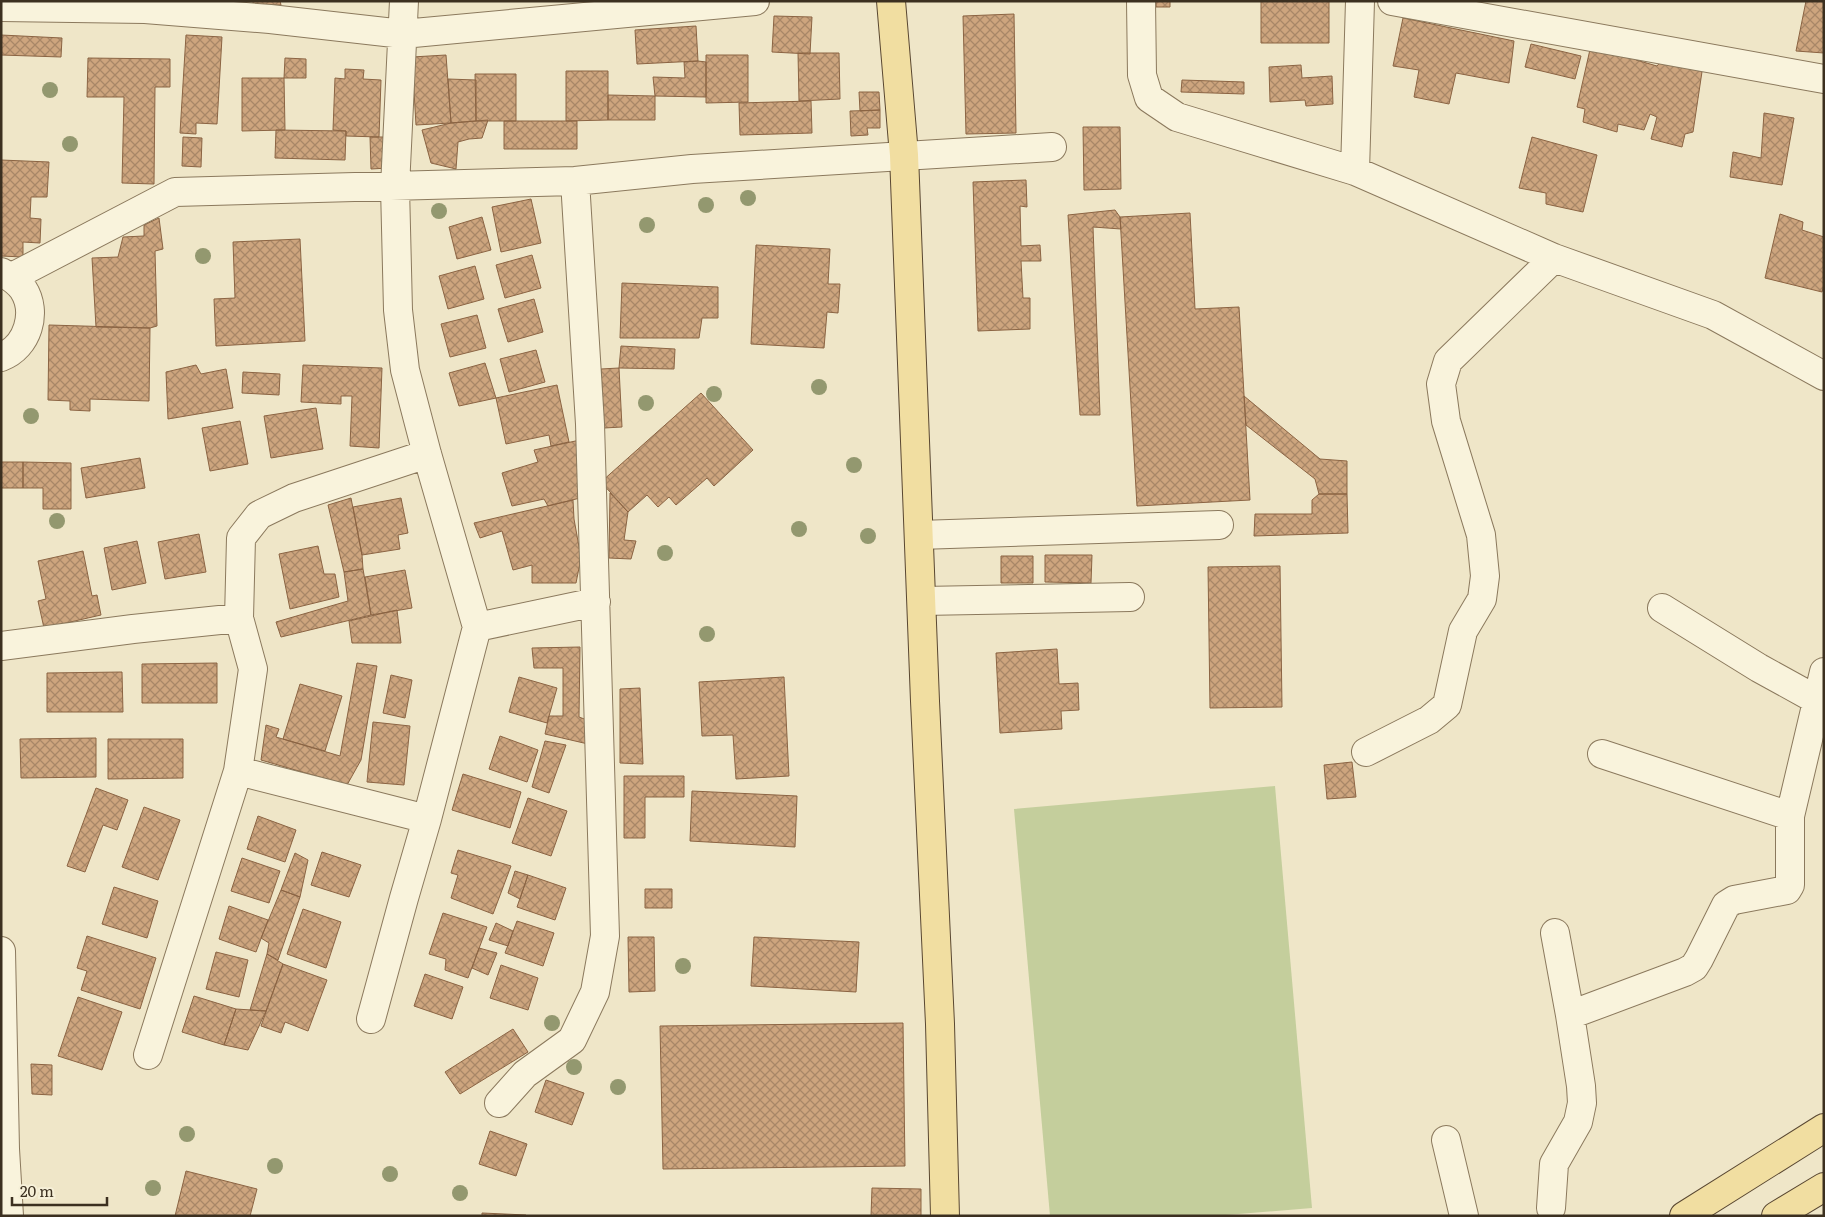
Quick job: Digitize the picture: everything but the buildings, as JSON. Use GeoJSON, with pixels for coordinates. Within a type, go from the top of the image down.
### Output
{"type":"FeatureCollection","features":[{"type":"Feature","properties":{"kind":"main road"},"geometry":{"type":"LineString","coordinates":[[891,1],[904,155],[925,711],[940,1024],[945,1216]]}},
{"type":"Feature","properties":{"kind":"main road"},"geometry":{"type":"LineString","coordinates":[[1684,1216],[1824,1128]]}},
{"type":"Feature","properties":{"kind":"main road"},"geometry":{"type":"LineString","coordinates":[[1776,1216],[1824,1187]]}},
{"type":"Feature","properties":{"kind":"street"},"geometry":{"type":"LineString","coordinates":[[371,1018],[428,819],[476,627],[426,454],[405,370],[399,318],[395,187],[404,1]]}},
{"type":"Feature","properties":{"kind":"street"},"geometry":{"type":"LineString","coordinates":[[1,7],[145,5],[403,34],[708,3],[755,1]]}},
{"type":"Feature","properties":{"kind":"street"},"geometry":{"type":"LineString","coordinates":[[1141,1],[1142,75],[1149,98],[1177,117],[1355,171],[1554,258],[1713,315],[1824,376]]}},
{"type":"Feature","properties":{"kind":"street"},"geometry":{"type":"LineString","coordinates":[[1355,171],[1360,1]]}},
{"type":"Feature","properties":{"kind":"street"},"geometry":{"type":"LineString","coordinates":[[1392,1],[1824,79]]}},
{"type":"Feature","properties":{"kind":"street"},"geometry":{"type":"LineString","coordinates":[[1,357],[7,355],[19,345],[27,332],[31,318],[29,303],[22,288],[6,275],[175,192],[575,181],[692,169],[1052,147]]}},
{"type":"Feature","properties":{"kind":"street"},"geometry":{"type":"LineString","coordinates":[[499,1103],[525,1074],[572,1040],[595,992],[605,936],[590,424],[575,181]]}},
{"type":"Feature","properties":{"kind":"street"},"geometry":{"type":"LineString","coordinates":[[1366,752],[1429,720],[1447,705],[1464,631],[1482,599],[1485,576],[1481,535],[1446,422],[1441,384],[1448,361],[1554,258]]}},
{"type":"Feature","properties":{"kind":"street"},"geometry":{"type":"LineString","coordinates":[[148,1055],[238,771],[253,669],[239,618],[241,538],[259,515],[294,498],[426,454]]}},
{"type":"Feature","properties":{"kind":"street"},"geometry":{"type":"LineString","coordinates":[[919,535],[1220,525]]}},
{"type":"Feature","properties":{"kind":"street"},"geometry":{"type":"LineString","coordinates":[[922,601],[1130,597]]}},
{"type":"Feature","properties":{"kind":"street"},"geometry":{"type":"LineString","coordinates":[[476,627],[596,602]]}},
{"type":"Feature","properties":{"kind":"street"},"geometry":{"type":"LineString","coordinates":[[1662,608],[1759,668],[1817,700]]}},
{"type":"Feature","properties":{"kind":"street"},"geometry":{"type":"LineString","coordinates":[[1,646],[239,618]]}},
{"type":"Feature","properties":{"kind":"street"},"geometry":{"type":"LineString","coordinates":[[1570,1015],[1694,967],[1726,905],[1734,900],[1787,890],[1790,885],[1790,816],[1824,672]]}},
{"type":"Feature","properties":{"kind":"street"},"geometry":{"type":"LineString","coordinates":[[1602,754],[1790,816]]}},
{"type":"Feature","properties":{"kind":"street"},"geometry":{"type":"LineString","coordinates":[[238,771],[428,819]]}},
{"type":"Feature","properties":{"kind":"street"},"geometry":{"type":"LineString","coordinates":[[1551,1208],[1554,1164],[1578,1122],[1582,1104],[1570,1015],[1555,933]]}},
{"type":"Feature","properties":{"kind":"street"},"geometry":{"type":"LineString","coordinates":[[1,951],[5,1149],[9,1216]]}},
{"type":"Feature","properties":{"kind":"street"},"geometry":{"type":"LineString","coordinates":[[1446,1140],[1464,1216]]}},
{"type":"Feature","properties":{"kind":"green space"},"geometry":{"type":"Polygon","coordinates":[[[1275,786],[1312,1208],[1214,1216],[1050,1216],[1014,809],[1275,786]]]}}]}
